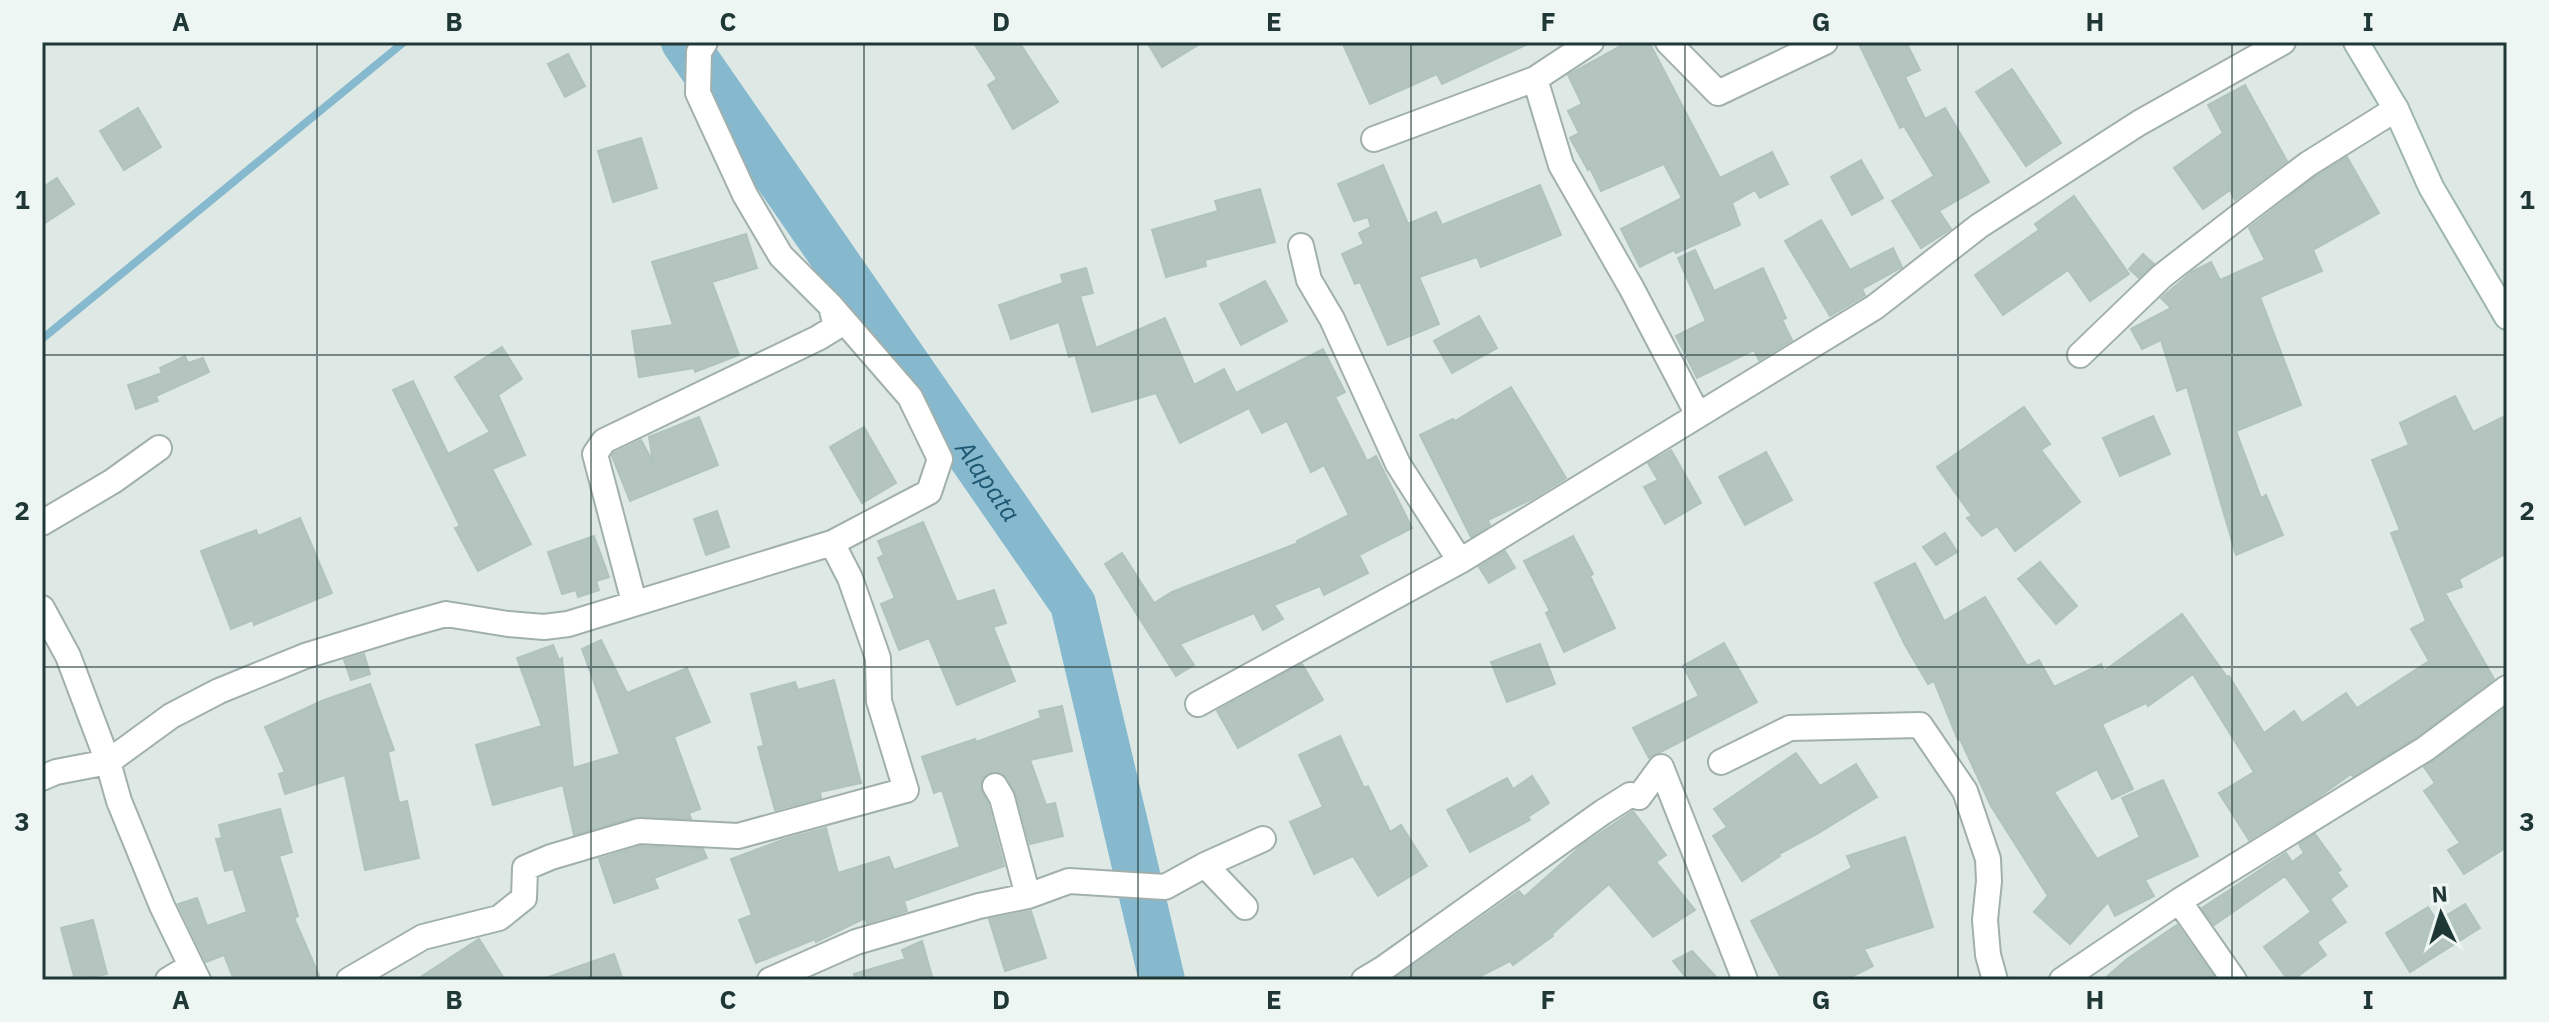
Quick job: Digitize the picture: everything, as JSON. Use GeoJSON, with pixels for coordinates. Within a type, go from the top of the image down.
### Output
{"type":"FeatureCollection","features":[{"type":"Feature","properties":{"kind":"street"},"geometry":{"type":"LineString","coordinates":[[1374,139],[1535,79],[1591,42]]}},
{"type":"Feature","properties":{"kind":"street"},"geometry":{"type":"LineString","coordinates":[[1668,42],[1718,93],[1825,42]]}},
{"type":"Feature","properties":{"kind":"street"},"geometry":{"type":"LineString","coordinates":[[1198,704],[1460,561],[1875,307],[1979,226],[2125,132],[2283,42]]}},
{"type":"Feature","properties":{"kind":"street"},"geometry":{"type":"LineString","coordinates":[[2356,42],[2396,109],[2431,187],[2507,317]]}},
{"type":"Feature","properties":{"kind":"street"},"geometry":{"type":"LineString","coordinates":[[42,778],[56,772],[108,762],[171,716],[219,691],[305,656],[446,614],[544,627],[568,624],[832,543],[929,492],[940,459],[910,397],[831,306],[781,256],[745,195],[698,93],[702,47]]}},
{"type":"Feature","properties":{"kind":"street"},"geometry":{"type":"LineString","coordinates":[[1535,79],[1561,165],[1632,289],[1698,415]]}},
{"type":"Feature","properties":{"kind":"street"},"geometry":{"type":"LineString","coordinates":[[2080,355],[2162,276],[2240,215],[2308,164],[2396,109]]}},
{"type":"Feature","properties":{"kind":"street"},"geometry":{"type":"LineString","coordinates":[[1301,246],[1309,280],[1332,319],[1398,464],[1460,561]]}},
{"type":"Feature","properties":{"kind":"street"},"geometry":{"type":"LineString","coordinates":[[634,602],[595,454],[604,441],[836,327],[831,306]]}},
{"type":"Feature","properties":{"kind":"street"},"geometry":{"type":"LineString","coordinates":[[42,523],[113,481],[159,448]]}},
{"type":"Feature","properties":{"kind":"street"},"geometry":{"type":"LineString","coordinates":[[349,980],[423,937],[499,918],[524,898],[525,868],[551,857],[639,831],[738,836],[906,790],[879,701],[878,658],[850,578],[832,543]]}},
{"type":"Feature","properties":{"kind":"street"},"geometry":{"type":"LineString","coordinates":[[42,608],[68,656],[125,814],[162,906],[194,973],[168,980]]}},
{"type":"Feature","properties":{"kind":"street"},"geometry":{"type":"LineString","coordinates":[[2062,980],[2179,901],[2425,749],[2507,688]]}},
{"type":"Feature","properties":{"kind":"street"},"geometry":{"type":"LineString","coordinates":[[1721,762],[1790,728],[1920,725],[1965,791],[1988,859],[1985,920],[1988,955],[1995,980]]}},
{"type":"Feature","properties":{"kind":"street"},"geometry":{"type":"LineString","coordinates":[[1364,980],[1603,812],[1630,795],[1639,797],[1661,767],[1745,980]]}},
{"type":"Feature","properties":{"kind":"street"},"geometry":{"type":"LineString","coordinates":[[995,786],[1002,798],[1028,896]]}},
{"type":"Feature","properties":{"kind":"street"},"geometry":{"type":"LineString","coordinates":[[770,980],[856,942],[979,906],[1028,896],[1069,881],[1165,887],[1263,839]]}},
{"type":"Feature","properties":{"kind":"street"},"geometry":{"type":"LineString","coordinates":[[1205,865],[1245,907]]}},
{"type":"Feature","properties":{"kind":"street"},"geometry":{"type":"LineString","coordinates":[[2179,901],[2234,980]]}},
{"type":"Feature","properties":{"kind":"building"},"geometry":{"type":"Polygon","coordinates":[[[973,42],[1019,42],[1058,102],[1013,129],[988,85],[997,79],[973,42]]]}},
{"type":"Feature","properties":{"kind":"building"},"geometry":{"type":"Polygon","coordinates":[[[1147,42],[1203,42],[1162,67],[1147,42]]]}},
{"type":"Feature","properties":{"kind":"building"},"geometry":{"type":"Polygon","coordinates":[[[1342,42],[1532,42],[1442,84],[1437,74],[1370,104],[1342,42]]]}},
{"type":"Feature","properties":{"kind":"building"},"geometry":{"type":"Polygon","coordinates":[[[1628,42],[1649,42],[1720,178],[1772,152],[1788,184],[1760,198],[1755,190],[1732,203],[1740,225],[1676,253],[1674,250],[1640,267],[1621,229],[1682,198],[1664,164],[1601,191],[1570,138],[1579,133],[1568,111],[1582,104],[1568,75],[1628,42]]]}},
{"type":"Feature","properties":{"kind":"building"},"geometry":{"type":"Polygon","coordinates":[[[1858,42],[1906,42],[1920,70],[1905,77],[1925,119],[1945,108],[1989,182],[1939,211],[1951,229],[1921,248],[1892,201],[1934,176],[1904,126],[1900,128],[1858,42]]]}},
{"type":"Feature","properties":{"kind":"building"},"geometry":{"type":"Polygon","coordinates":[[[568,54],[585,86],[565,97],[548,64],[568,54]]]}},
{"type":"Feature","properties":{"kind":"building"},"geometry":{"type":"Polygon","coordinates":[[[2012,69],[2061,143],[2026,166],[1976,92],[2012,69]]]}},
{"type":"Feature","properties":{"kind":"building"},"geometry":{"type":"Polygon","coordinates":[[[2245,85],[2287,161],[2235,200],[2230,190],[2203,209],[2174,168],[2223,133],[2208,105],[2245,85]]]}},
{"type":"Feature","properties":{"kind":"building"},"geometry":{"type":"Polygon","coordinates":[[[138,108],[161,147],[124,170],[100,131],[138,108]]]}},
{"type":"Feature","properties":{"kind":"building"},"geometry":{"type":"Polygon","coordinates":[[[641,138],[657,188],[613,202],[598,151],[641,138]]]}},
{"type":"Feature","properties":{"kind":"building"},"geometry":{"type":"Polygon","coordinates":[[[2347,157],[2379,213],[2313,250],[2322,271],[2260,297],[2301,405],[2236,431],[2261,498],[2266,495],[2283,535],[2236,555],[2187,387],[2177,391],[2161,340],[2142,349],[2131,329],[2171,308],[2161,298],[2193,271],[2211,262],[2220,280],[2265,260],[2249,228],[2316,176],[2347,157]]]}},
{"type":"Feature","properties":{"kind":"building"},"geometry":{"type":"Polygon","coordinates":[[[1861,160],[1883,198],[1852,215],[1831,177],[1861,160]]]}},
{"type":"Feature","properties":{"kind":"building"},"geometry":{"type":"Polygon","coordinates":[[[1383,165],[1408,224],[1436,212],[1442,225],[1540,185],[1561,235],[1481,267],[1477,257],[1419,277],[1439,324],[1388,345],[1360,282],[1355,284],[1342,254],[1364,244],[1359,233],[1371,227],[1368,217],[1354,221],[1338,184],[1383,165]]]}},
{"type":"Feature","properties":{"kind":"building"},"geometry":{"type":"Polygon","coordinates":[[[57,178],[74,204],[42,225],[42,188],[57,178]]]}},
{"type":"Feature","properties":{"kind":"building"},"geometry":{"type":"Polygon","coordinates":[[[1260,189],[1275,242],[1205,260],[1206,266],[1166,277],[1152,230],[1218,211],[1215,201],[1260,189]]]}},
{"type":"Feature","properties":{"kind":"building"},"geometry":{"type":"Polygon","coordinates":[[[2074,196],[2129,274],[2090,301],[2068,270],[2003,315],[1975,275],[2039,230],[2035,224],[2074,196]]]}},
{"type":"Feature","properties":{"kind":"building"},"geometry":{"type":"Polygon","coordinates":[[[1821,220],[1850,270],[1893,248],[1902,267],[1862,289],[1865,295],[1830,316],[1785,241],[1821,220]]]}},
{"type":"Feature","properties":{"kind":"building"},"geometry":{"type":"Polygon","coordinates":[[[746,234],[757,268],[712,282],[739,355],[695,372],[694,368],[639,377],[632,331],[673,325],[652,262],[746,234]]]}},
{"type":"Feature","properties":{"kind":"building"},"geometry":{"type":"Polygon","coordinates":[[[1695,250],[1714,291],[1763,268],[1786,318],[1782,320],[1792,340],[1759,360],[1754,350],[1697,378],[1676,336],[1706,321],[1678,258],[1695,250]]]}},
{"type":"Feature","properties":{"kind":"building"},"geometry":{"type":"Polygon","coordinates":[[[2143,254],[2154,264],[2139,278],[2129,269],[2143,254]]]}},
{"type":"Feature","properties":{"kind":"building"},"geometry":{"type":"Polygon","coordinates":[[[1086,268],[1093,293],[1080,296],[1096,348],[1165,318],[1194,385],[1224,369],[1236,393],[1323,349],[1345,392],[1335,397],[1367,461],[1376,456],[1412,528],[1359,555],[1368,573],[1324,595],[1320,586],[1274,605],[1283,619],[1263,630],[1254,613],[1180,644],[1194,665],[1176,676],[1105,564],[1122,553],[1154,603],[1172,592],[1298,543],[1349,515],[1324,465],[1311,472],[1287,421],[1262,433],[1249,408],[1180,443],[1156,393],[1092,412],[1075,355],[1069,357],[1059,322],[1011,339],[999,305],[1063,283],[1061,275],[1086,268]]]}},
{"type":"Feature","properties":{"kind":"building"},"geometry":{"type":"Polygon","coordinates":[[[1265,281],[1287,321],[1241,345],[1220,304],[1265,281]]]}},
{"type":"Feature","properties":{"kind":"building"},"geometry":{"type":"Polygon","coordinates":[[[1479,316],[1497,348],[1452,373],[1434,341],[1479,316]]]}},
{"type":"Feature","properties":{"kind":"building"},"geometry":{"type":"Polygon","coordinates":[[[502,347],[522,379],[498,395],[525,455],[492,469],[531,544],[478,571],[455,528],[460,526],[393,390],[413,381],[448,454],[490,432],[455,377],[502,347]]]}},
{"type":"Feature","properties":{"kind":"building"},"geometry":{"type":"Polygon","coordinates":[[[185,356],[188,363],[203,358],[209,372],[156,396],[158,401],[136,409],[128,385],[162,373],[160,368],[185,356]]]}},
{"type":"Feature","properties":{"kind":"building"},"geometry":{"type":"Polygon","coordinates":[[[1511,387],[1566,478],[1534,498],[1488,520],[1490,525],[1471,537],[1420,435],[1453,419],[1455,421],[1511,387]]]}},
{"type":"Feature","properties":{"kind":"building"},"geometry":{"type":"Polygon","coordinates":[[[2455,396],[2473,432],[2507,415],[2507,553],[2459,579],[2462,587],[2445,593],[2494,679],[2417,737],[2353,776],[2351,774],[2249,840],[2219,793],[2254,772],[2193,674],[2148,706],[2146,703],[2102,724],[2133,789],[2112,799],[2097,769],[2054,792],[2097,859],[2140,837],[2122,798],[2163,780],[2198,856],[2145,880],[2154,896],[2115,916],[2108,902],[2070,944],[2034,912],[2048,896],[1991,806],[1958,740],[1934,681],[1928,684],[1875,583],[1915,563],[1944,621],[1985,597],[2027,666],[2039,660],[2054,687],[2101,664],[2104,671],[2182,614],[2229,676],[2264,733],[2294,711],[2302,723],[2346,693],[2357,708],[2429,661],[2411,629],[2426,621],[2391,533],[2400,530],[2372,460],[2409,445],[2400,423],[2455,396]]]}},
{"type":"Feature","properties":{"kind":"building"},"geometry":{"type":"Polygon","coordinates":[[[2024,407],[2050,444],[2041,450],[2080,502],[2015,551],[1997,526],[1982,536],[1967,518],[1972,516],[1937,467],[2024,407]]]}},
{"type":"Feature","properties":{"kind":"building"},"geometry":{"type":"Polygon","coordinates":[[[2153,416],[2170,454],[2120,476],[2103,438],[2153,416]]]}},
{"type":"Feature","properties":{"kind":"building"},"geometry":{"type":"Polygon","coordinates":[[[699,417],[718,465],[630,501],[612,456],[614,453],[641,440],[653,462],[649,437],[699,417]]]}},
{"type":"Feature","properties":{"kind":"building"},"geometry":{"type":"Polygon","coordinates":[[[864,427],[896,483],[862,503],[830,447],[864,427]]]}},
{"type":"Feature","properties":{"kind":"building"},"geometry":{"type":"Polygon","coordinates":[[[1671,450],[1701,503],[1665,524],[1644,487],[1658,480],[1648,463],[1671,450]]]}},
{"type":"Feature","properties":{"kind":"building"},"geometry":{"type":"Polygon","coordinates":[[[1766,452],[1792,500],[1745,525],[1719,477],[1766,452]]]}},
{"type":"Feature","properties":{"kind":"building"},"geometry":{"type":"Polygon","coordinates":[[[717,511],[729,547],[706,555],[694,519],[717,511]]]}},
{"type":"Feature","properties":{"kind":"building"},"geometry":{"type":"Polygon","coordinates":[[[300,518],[332,593],[254,625],[253,620],[231,629],[201,551],[256,530],[258,536],[300,518]]]}},
{"type":"Feature","properties":{"kind":"building"},"geometry":{"type":"Polygon","coordinates":[[[923,522],[957,602],[994,590],[1006,623],[993,627],[1015,681],[957,705],[929,638],[899,650],[881,604],[895,598],[878,558],[884,555],[878,541],[923,522]]]}},
{"type":"Feature","properties":{"kind":"building"},"geometry":{"type":"Polygon","coordinates":[[[1945,533],[1957,552],[1936,565],[1923,547],[1945,533]]]}},
{"type":"Feature","properties":{"kind":"building"},"geometry":{"type":"Polygon","coordinates":[[[594,536],[609,577],[596,581],[599,590],[578,597],[576,590],[562,594],[548,552],[594,536]]]}},
{"type":"Feature","properties":{"kind":"building"},"geometry":{"type":"Polygon","coordinates":[[[1573,536],[1593,574],[1590,576],[1615,628],[1564,652],[1546,613],[1550,611],[1524,561],[1573,536]]]}},
{"type":"Feature","properties":{"kind":"building"},"geometry":{"type":"Polygon","coordinates":[[[1505,551],[1515,568],[1489,583],[1479,567],[1505,551]]]}},
{"type":"Feature","properties":{"kind":"building"},"geometry":{"type":"Polygon","coordinates":[[[2040,562],[2077,606],[2056,624],[2018,579],[2040,562]]]}},
{"type":"Feature","properties":{"kind":"building"},"geometry":{"type":"Polygon","coordinates":[[[601,640],[627,693],[687,668],[710,722],[674,737],[700,809],[689,813],[691,819],[635,817],[574,835],[563,785],[493,805],[476,745],[542,726],[517,658],[553,645],[559,660],[562,658],[573,768],[620,754],[582,649],[601,640]]]}},
{"type":"Feature","properties":{"kind":"building"},"geometry":{"type":"Polygon","coordinates":[[[1724,643],[1757,702],[1649,758],[1633,728],[1699,696],[1683,666],[1724,643]]]}},
{"type":"Feature","properties":{"kind":"building"},"geometry":{"type":"Polygon","coordinates":[[[1540,644],[1555,684],[1507,702],[1491,662],[1540,644]]]}},
{"type":"Feature","properties":{"kind":"building"},"geometry":{"type":"Polygon","coordinates":[[[364,654],[370,674],[351,680],[344,660],[364,654]]]}},
{"type":"Feature","properties":{"kind":"building"},"geometry":{"type":"Polygon","coordinates":[[[1302,664],[1323,700],[1238,748],[1217,711],[1302,664]]]}},
{"type":"Feature","properties":{"kind":"building"},"geometry":{"type":"Polygon","coordinates":[[[834,680],[861,783],[820,792],[821,798],[775,810],[758,747],[764,746],[751,694],[795,682],[798,690],[834,680]]]}},
{"type":"Feature","properties":{"kind":"building"},"geometry":{"type":"Polygon","coordinates":[[[370,684],[394,750],[388,752],[399,803],[407,801],[419,858],[365,870],[345,775],[285,794],[279,774],[285,772],[265,727],[324,700],[370,684]]]}},
{"type":"Feature","properties":{"kind":"building"},"geometry":{"type":"Polygon","coordinates":[[[1062,706],[1072,751],[1030,760],[1046,805],[1055,803],[1063,836],[1030,844],[1016,794],[1008,778],[1002,773],[988,773],[980,787],[988,804],[1004,866],[904,901],[907,911],[867,923],[865,918],[816,942],[815,939],[756,963],[739,920],[752,915],[731,859],[826,828],[838,873],[889,857],[894,870],[960,847],[942,790],[934,793],[922,757],[975,739],[976,742],[1041,718],[1039,711],[1062,706]]]}},
{"type":"Feature","properties":{"kind":"building"},"geometry":{"type":"Polygon","coordinates":[[[2507,707],[2507,847],[2464,874],[2448,850],[2460,843],[2424,791],[2435,783],[2424,767],[2507,707]]]}},
{"type":"Feature","properties":{"kind":"building"},"geometry":{"type":"Polygon","coordinates":[[[1340,736],[1364,788],[1368,786],[1390,832],[1401,825],[1427,866],[1378,896],[1353,856],[1314,874],[1290,822],[1323,807],[1299,755],[1340,736]]]}},
{"type":"Feature","properties":{"kind":"building"},"geometry":{"type":"Polygon","coordinates":[[[1796,753],[1820,786],[1856,764],[1877,797],[1779,854],[1742,881],[1713,836],[1727,827],[1714,809],[1796,753]]]}},
{"type":"Feature","properties":{"kind":"building"},"geometry":{"type":"Polygon","coordinates":[[[1532,776],[1549,803],[1528,817],[1530,820],[1470,852],[1447,810],[1507,778],[1513,789],[1532,776]]]}},
{"type":"Feature","properties":{"kind":"building"},"geometry":{"type":"Polygon","coordinates":[[[280,809],[292,852],[279,856],[298,916],[294,918],[321,980],[234,980],[224,955],[206,962],[178,904],[197,898],[207,926],[247,912],[233,869],[225,871],[216,839],[222,838],[219,825],[280,809]]]}},
{"type":"Feature","properties":{"kind":"building"},"geometry":{"type":"Polygon","coordinates":[[[1633,811],[1666,855],[1656,862],[1695,910],[1653,937],[1609,884],[1553,936],[1513,965],[1510,961],[1473,980],[1393,980],[1519,891],[1524,897],[1581,846],[1633,811]]]}},
{"type":"Feature","properties":{"kind":"building"},"geometry":{"type":"Polygon","coordinates":[[[2315,834],[2341,870],[2337,872],[2347,886],[2330,899],[2346,922],[2317,942],[2326,955],[2293,980],[2288,980],[2264,947],[2311,912],[2285,876],[2214,925],[2202,908],[2286,853],[2292,862],[2304,853],[2299,844],[2315,834]]]}},
{"type":"Feature","properties":{"kind":"building"},"geometry":{"type":"Polygon","coordinates":[[[1905,837],[1933,927],[1864,949],[1873,966],[1845,980],[1782,980],[1751,921],[1852,868],[1847,856],[1905,837]]]}},
{"type":"Feature","properties":{"kind":"building"},"geometry":{"type":"Polygon","coordinates":[[[641,846],[703,849],[707,858],[654,878],[658,888],[614,903],[599,859],[641,846]]]}},
{"type":"Feature","properties":{"kind":"building"},"geometry":{"type":"Polygon","coordinates":[[[2465,904],[2480,928],[2410,972],[2386,933],[2428,907],[2437,921],[2465,904]]]}},
{"type":"Feature","properties":{"kind":"building"},"geometry":{"type":"Polygon","coordinates":[[[1031,911],[1046,958],[1005,971],[989,919],[1031,911]]]}},
{"type":"Feature","properties":{"kind":"building"},"geometry":{"type":"Polygon","coordinates":[[[93,920],[107,974],[75,980],[61,928],[93,920]]]}},
{"type":"Feature","properties":{"kind":"building"},"geometry":{"type":"Polygon","coordinates":[[[2177,925],[2216,980],[2103,980],[2127,959],[2177,925]]]}},
{"type":"Feature","properties":{"kind":"building"},"geometry":{"type":"Polygon","coordinates":[[[479,939],[505,980],[416,980],[479,939]]]}},
{"type":"Feature","properties":{"kind":"building"},"geometry":{"type":"Polygon","coordinates":[[[922,941],[933,980],[855,980],[854,974],[905,959],[902,950],[922,941]]]}},
{"type":"Feature","properties":{"kind":"building"},"geometry":{"type":"Polygon","coordinates":[[[1692,951],[1719,980],[1688,980],[1673,961],[1692,951]]]}},
{"type":"Feature","properties":{"kind":"building"},"geometry":{"type":"Polygon","coordinates":[[[614,954],[623,980],[549,980],[548,977],[614,954]]]}},
{"type":"Feature","properties":{"kind":"waterway"},"geometry":{"type":"LineString","coordinates":[[42,339],[404,42]]}},
{"type":"Feature","properties":{"kind":"waterway","name":"Alapata"},"geometry":{"type":"LineString","coordinates":[[684,42],[1073,604],[1162,980]]}}]}
